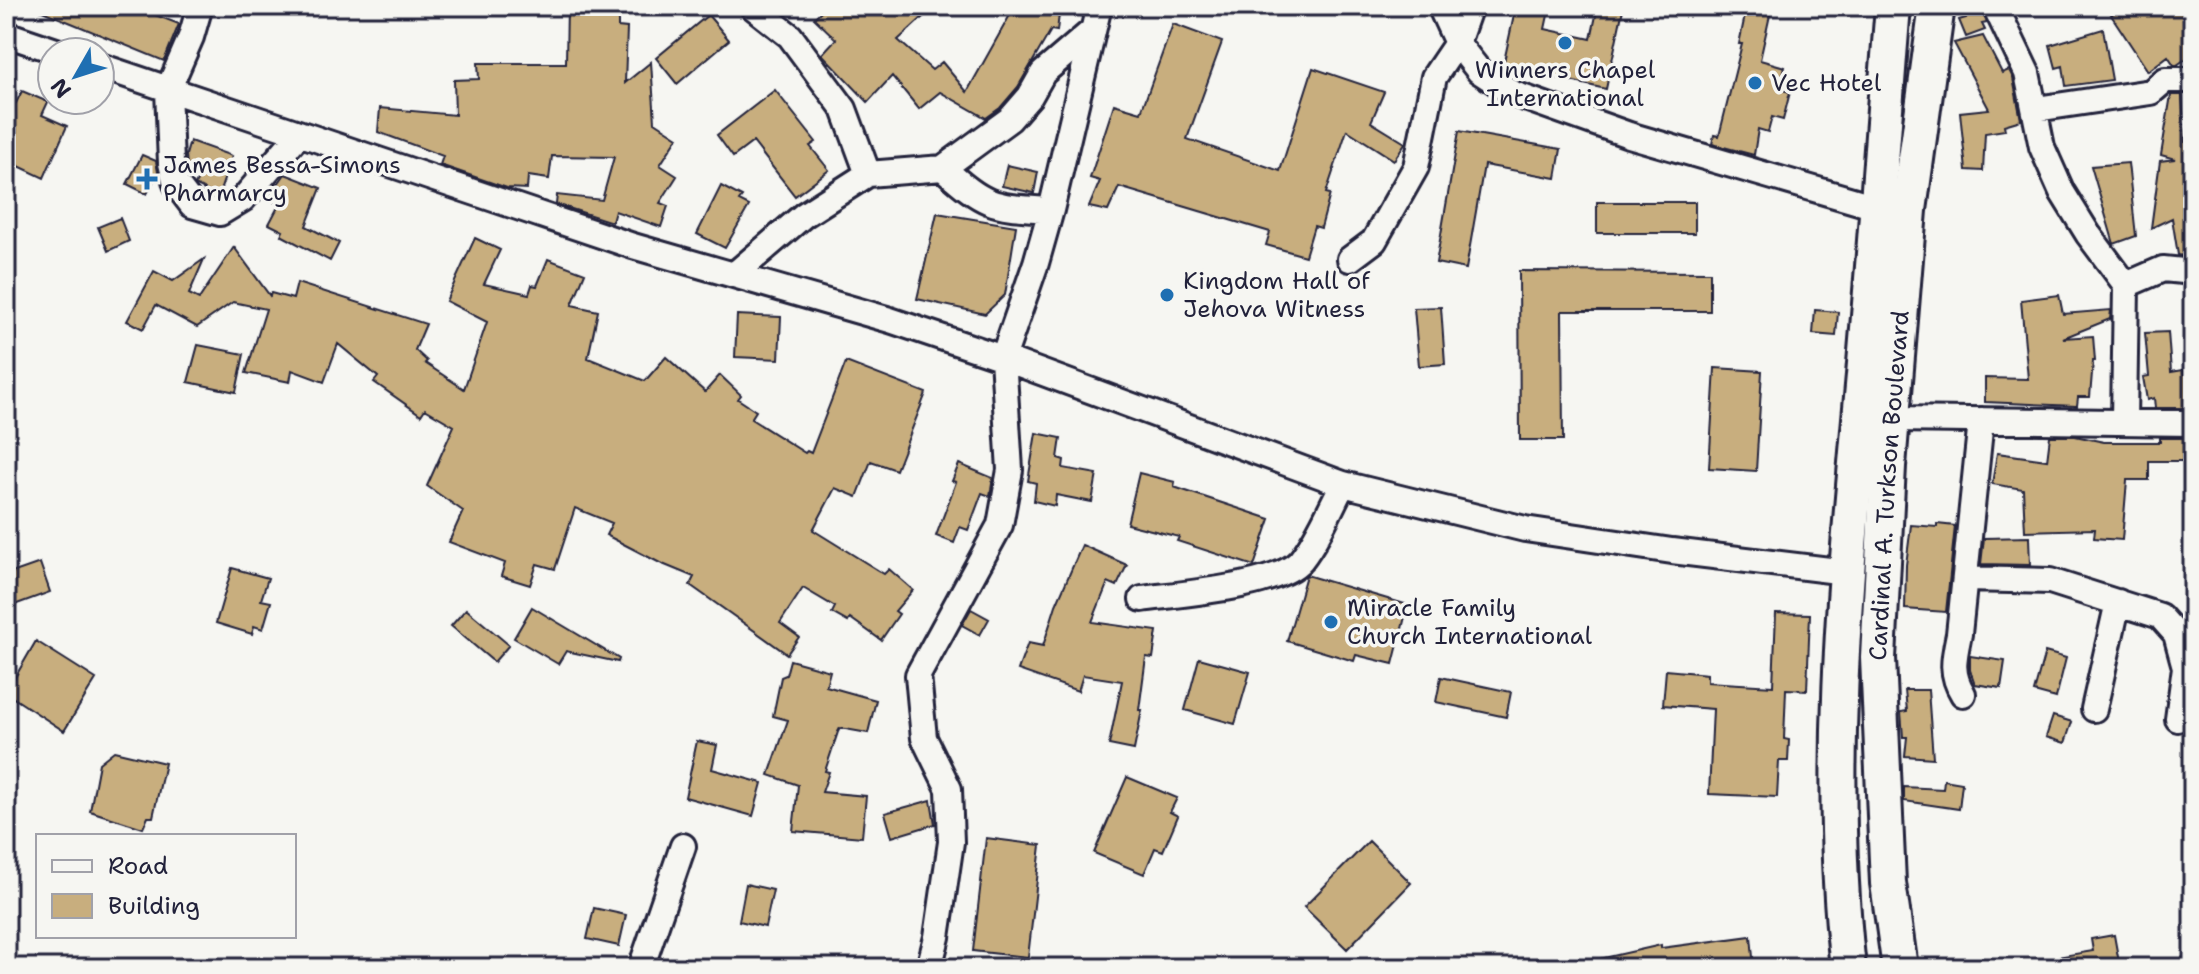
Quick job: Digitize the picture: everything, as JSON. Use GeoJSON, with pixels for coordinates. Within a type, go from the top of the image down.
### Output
{"type":"FeatureCollection","features":[{"type":"Feature","properties":{"kind":"street"},"geometry":{"type":"LineString","coordinates":[[200,6],[191,37],[168,90],[171,163],[176,184],[192,205],[220,213],[243,199],[299,134]]}},
{"type":"Feature","properties":{"kind":"street"},"geometry":{"type":"LineString","coordinates":[[752,6],[790,36],[844,109],[868,174]]}},
{"type":"Feature","properties":{"kind":"street"},"geometry":{"type":"LineString","coordinates":[[929,968],[937,937],[951,842],[949,789],[924,738],[918,675],[1000,525],[1010,470],[1003,358],[1051,210],[1099,6]]}},
{"type":"Feature","properties":{"kind":"street"},"geometry":{"type":"LineString","coordinates":[[1440,6],[1457,43],[1479,71],[1514,94],[1629,135],[1876,207]]}},
{"type":"Feature","properties":{"kind":"street"},"geometry":{"type":"LineString","coordinates":[[1350,259],[1374,241],[1410,180],[1416,167],[1434,77],[1457,43],[1470,6]]}},
{"type":"Feature","properties":{"kind":"street","name":"Cardinal A. Turkson Boulevard"},"geometry":{"type":"LineString","coordinates":[[1893,6],[1876,207],[1880,438],[1878,658],[1888,883],[1900,968]]}},
{"type":"Feature","properties":{"kind":"street","name":"Cardinal A. Turkson Boulevard"},"geometry":{"type":"LineString","coordinates":[[1848,968],[1837,788],[1846,572],[1880,438],[1937,6]]}},
{"type":"Feature","properties":{"kind":"street"},"geometry":{"type":"LineString","coordinates":[[1995,6],[2027,73],[2042,147],[2062,192],[2126,285],[2124,422]]}},
{"type":"Feature","properties":{"kind":"street"},"geometry":{"type":"LineString","coordinates":[[735,274],[804,215],[868,174],[943,168],[1010,119],[1030,96],[1043,73],[1092,31]]}},
{"type":"Feature","properties":{"kind":"street"},"geometry":{"type":"LineString","coordinates":[[6,34],[36,44]]}},
{"type":"Feature","properties":{"kind":"street"},"geometry":{"type":"LineString","coordinates":[[116,72],[633,246],[735,274],[1003,358],[1343,484],[1525,529],[1846,572]]}},
{"type":"Feature","properties":{"kind":"street"},"geometry":{"type":"LineString","coordinates":[[2036,109],[2151,92],[2165,80],[2193,80]]}},
{"type":"Feature","properties":{"kind":"street"},"geometry":{"type":"LineString","coordinates":[[943,168],[970,192],[987,202],[1000,207],[1051,210]]}},
{"type":"Feature","properties":{"kind":"street"},"geometry":{"type":"LineString","coordinates":[[2126,285],[2163,269],[2193,272]]}},
{"type":"Feature","properties":{"kind":"street"},"geometry":{"type":"LineString","coordinates":[[1880,438],[1981,420],[2193,423]]}},
{"type":"Feature","properties":{"kind":"street"},"geometry":{"type":"LineString","coordinates":[[1963,694],[1954,679],[1953,664],[1959,634],[1981,420]]}},
{"type":"Feature","properties":{"kind":"street"},"geometry":{"type":"LineString","coordinates":[[1142,599],[1255,583],[1284,573],[1300,561],[1343,484]]}},
{"type":"Feature","properties":{"kind":"street"},"geometry":{"type":"LineString","coordinates":[[1965,579],[2050,581],[2160,616],[2176,634],[2185,667],[2178,719]]}},
{"type":"Feature","properties":{"kind":"street"},"geometry":{"type":"LineString","coordinates":[[2094,709],[2118,602]]}},
{"type":"Feature","properties":{"kind":"street"},"geometry":{"type":"LineString","coordinates":[[641,968],[683,846]]}},
{"type":"Feature","properties":{"kind":"building"},"geometry":{"type":"Polygon","coordinates":[[[30,6],[132,6],[179,24],[164,61],[116,41],[116,36],[103,36],[30,6]]]}},
{"type":"Feature","properties":{"kind":"building"},"geometry":{"type":"Polygon","coordinates":[[[567,6],[618,6],[618,27],[627,28],[625,83],[651,62],[655,122],[678,137],[660,165],[677,176],[660,203],[668,206],[661,227],[615,211],[612,222],[556,204],[557,195],[602,200],[614,157],[552,156],[549,179],[528,176],[527,189],[507,188],[440,165],[443,156],[378,132],[380,108],[455,115],[454,80],[479,79],[478,63],[566,63],[567,6]]]}},
{"type":"Feature","properties":{"kind":"building"},"geometry":{"type":"Polygon","coordinates":[[[826,6],[935,6],[898,40],[932,70],[942,62],[967,92],[1015,6],[1060,6],[1057,31],[1051,30],[1018,87],[1000,108],[986,118],[940,92],[919,109],[892,76],[868,102],[822,54],[836,39],[814,18],[826,6]]]}},
{"type":"Feature","properties":{"kind":"building"},"geometry":{"type":"Polygon","coordinates":[[[1516,6],[1550,6],[1545,29],[1591,39],[1598,6],[1623,9],[1606,89],[1503,66],[1516,6]]]}},
{"type":"Feature","properties":{"kind":"building"},"geometry":{"type":"Polygon","coordinates":[[[1747,6],[1772,6],[1760,60],[1785,67],[1779,89],[1790,92],[1783,120],[1772,117],[1768,132],[1758,129],[1754,155],[1712,144],[1714,135],[1719,136],[1742,44],[1739,44],[1747,6]]]}},
{"type":"Feature","properties":{"kind":"building"},"geometry":{"type":"Polygon","coordinates":[[[1964,6],[1980,6],[1987,23],[1982,24],[1985,30],[1966,37],[1959,20],[1966,18],[1964,6]]]}},
{"type":"Feature","properties":{"kind":"building"},"geometry":{"type":"Polygon","coordinates":[[[2122,6],[2193,6],[2193,54],[2177,65],[2168,56],[2148,71],[2111,15],[2122,6]]]}},
{"type":"Feature","properties":{"kind":"building"},"geometry":{"type":"Polygon","coordinates":[[[708,15],[729,40],[677,84],[656,58],[708,15]]]}},
{"type":"Feature","properties":{"kind":"building"},"geometry":{"type":"Polygon","coordinates":[[[1173,24],[1222,42],[1187,139],[1280,171],[1313,68],[1384,92],[1371,122],[1405,143],[1394,160],[1347,130],[1326,193],[1330,194],[1321,228],[1314,226],[1305,256],[1266,245],[1270,232],[1119,187],[1108,211],[1089,207],[1100,181],[1090,178],[1114,104],[1141,112],[1173,24]]]}},
{"type":"Feature","properties":{"kind":"building"},"geometry":{"type":"Polygon","coordinates":[[[2103,29],[2112,80],[2066,86],[2063,66],[2056,68],[2050,45],[2103,29]]]}},
{"type":"Feature","properties":{"kind":"building"},"geometry":{"type":"Polygon","coordinates":[[[1983,36],[2002,73],[2009,70],[2013,78],[2021,120],[2004,125],[2005,130],[1985,133],[1983,171],[1966,170],[1960,112],[1989,109],[1954,43],[1983,36]]]}},
{"type":"Feature","properties":{"kind":"building"},"geometry":{"type":"Polygon","coordinates":[[[775,90],[816,142],[810,146],[829,170],[795,196],[753,142],[733,157],[717,135],[775,90]]]}},
{"type":"Feature","properties":{"kind":"building"},"geometry":{"type":"Polygon","coordinates":[[[22,91],[36,97],[36,116],[44,116],[67,126],[44,178],[6,160],[6,99],[16,103],[22,91]]]}},
{"type":"Feature","properties":{"kind":"building"},"geometry":{"type":"Polygon","coordinates":[[[2171,95],[2182,95],[2185,142],[2191,142],[2188,189],[2193,190],[2193,257],[2178,255],[2172,218],[2151,228],[2160,161],[2175,159],[2161,155],[2171,95]]]}},
{"type":"Feature","properties":{"kind":"building"},"geometry":{"type":"Polygon","coordinates":[[[1459,131],[1561,149],[1556,178],[1484,165],[1466,269],[1436,263],[1459,131]]]}},
{"type":"Feature","properties":{"kind":"building"},"geometry":{"type":"Polygon","coordinates":[[[190,141],[232,156],[218,197],[195,185],[202,170],[187,165],[190,141]]]}},
{"type":"Feature","properties":{"kind":"building"},"geometry":{"type":"Polygon","coordinates":[[[142,155],[156,161],[158,172],[147,194],[127,184],[142,155]]]}},
{"type":"Feature","properties":{"kind":"building"},"geometry":{"type":"Polygon","coordinates":[[[2128,163],[2136,236],[2114,244],[2091,166],[2128,163]]]}},
{"type":"Feature","properties":{"kind":"building"},"geometry":{"type":"Polygon","coordinates":[[[1007,165],[1038,172],[1034,193],[1002,186],[1007,165]]]}},
{"type":"Feature","properties":{"kind":"building"},"geometry":{"type":"Polygon","coordinates":[[[285,174],[321,188],[306,226],[339,243],[330,261],[281,235],[283,231],[269,224],[279,205],[268,198],[285,174]]]}},
{"type":"Feature","properties":{"kind":"building"},"geometry":{"type":"Polygon","coordinates":[[[721,186],[742,197],[739,201],[749,206],[725,248],[697,234],[721,186]]]}},
{"type":"Feature","properties":{"kind":"building"},"geometry":{"type":"Polygon","coordinates":[[[1597,202],[1695,202],[1695,233],[1597,233],[1597,202]]]}},
{"type":"Feature","properties":{"kind":"building"},"geometry":{"type":"Polygon","coordinates":[[[937,213],[1016,226],[1005,295],[985,314],[917,299],[937,213]]]}},
{"type":"Feature","properties":{"kind":"building"},"geometry":{"type":"Polygon","coordinates":[[[120,218],[129,241],[108,251],[98,227],[120,218]]]}},
{"type":"Feature","properties":{"kind":"building"},"geometry":{"type":"Polygon","coordinates":[[[475,238],[500,250],[484,284],[529,294],[532,285],[537,286],[548,259],[585,273],[572,305],[598,311],[588,358],[645,381],[666,357],[705,392],[720,375],[741,395],[738,399],[756,411],[751,419],[805,453],[811,453],[846,362],[926,393],[896,470],[871,461],[857,497],[835,488],[813,530],[884,574],[889,569],[913,590],[895,611],[899,614],[881,640],[850,618],[848,622],[832,613],[835,607],[803,588],[780,623],[799,637],[787,654],[690,585],[694,577],[606,535],[612,523],[575,508],[555,569],[537,564],[530,585],[501,576],[505,563],[449,542],[463,511],[427,486],[454,426],[425,409],[421,415],[374,382],[378,377],[338,344],[324,382],[292,370],[290,382],[246,373],[266,309],[233,302],[197,327],[156,305],[143,329],[127,321],[154,271],[173,281],[204,259],[189,294],[199,299],[234,247],[270,296],[271,293],[293,299],[297,283],[426,324],[415,350],[427,361],[425,363],[464,389],[487,322],[446,301],[475,238]]]}},
{"type":"Feature","properties":{"kind":"building"},"geometry":{"type":"Polygon","coordinates":[[[1519,271],[1710,272],[1710,311],[1562,311],[1563,440],[1520,440],[1519,271]]]}},
{"type":"Feature","properties":{"kind":"building"},"geometry":{"type":"Polygon","coordinates":[[[2059,295],[2063,314],[2111,310],[2110,319],[2063,338],[2093,336],[2095,361],[2090,397],[2078,397],[2077,406],[1985,402],[1985,378],[2028,379],[2021,300],[2059,295]]]}},
{"type":"Feature","properties":{"kind":"building"},"geometry":{"type":"Polygon","coordinates":[[[1441,307],[1445,364],[1419,366],[1414,308],[1441,307]]]}},
{"type":"Feature","properties":{"kind":"building"},"geometry":{"type":"Polygon","coordinates":[[[1815,310],[1838,312],[1836,336],[1813,334],[1815,310]]]}},
{"type":"Feature","properties":{"kind":"building"},"geometry":{"type":"Polygon","coordinates":[[[737,315],[781,317],[779,359],[735,357],[737,315]]]}},
{"type":"Feature","properties":{"kind":"building"},"geometry":{"type":"Polygon","coordinates":[[[2168,332],[2171,372],[2183,370],[2184,374],[2193,373],[2193,408],[2155,408],[2154,398],[2147,400],[2143,377],[2149,376],[2145,333],[2168,332]]]}},
{"type":"Feature","properties":{"kind":"building"},"geometry":{"type":"Polygon","coordinates":[[[198,345],[244,354],[236,392],[188,382],[198,345]]]}},
{"type":"Feature","properties":{"kind":"building"},"geometry":{"type":"Polygon","coordinates":[[[1715,368],[1762,371],[1756,471],[1709,468],[1715,368]]]}},
{"type":"Feature","properties":{"kind":"building"},"geometry":{"type":"Polygon","coordinates":[[[1036,433],[1061,438],[1058,458],[1064,460],[1063,468],[1097,474],[1092,502],[1056,495],[1055,506],[1034,501],[1036,483],[1028,481],[1036,433]]]}},
{"type":"Feature","properties":{"kind":"building"},"geometry":{"type":"Polygon","coordinates":[[[2050,436],[2075,436],[2104,442],[2160,442],[2160,438],[2193,438],[2193,461],[2149,461],[2149,480],[2127,480],[2122,540],[2094,538],[2095,529],[2025,531],[2023,489],[1992,484],[1997,453],[2047,460],[2050,436]]]}},
{"type":"Feature","properties":{"kind":"building"},"geometry":{"type":"Polygon","coordinates":[[[959,464],[993,478],[990,496],[982,493],[968,530],[960,527],[954,543],[936,536],[956,482],[952,481],[959,464]]]}},
{"type":"Feature","properties":{"kind":"building"},"geometry":{"type":"Polygon","coordinates":[[[1139,473],[1175,482],[1174,487],[1270,519],[1254,566],[1177,541],[1179,537],[1127,524],[1139,473]]]}},
{"type":"Feature","properties":{"kind":"building"},"geometry":{"type":"Polygon","coordinates":[[[1937,524],[1955,526],[1946,612],[1905,609],[1911,525],[1937,527],[1937,524]]]}},
{"type":"Feature","properties":{"kind":"building"},"geometry":{"type":"Polygon","coordinates":[[[2029,537],[2030,565],[1981,564],[1984,538],[2029,537]]]}},
{"type":"Feature","properties":{"kind":"building"},"geometry":{"type":"Polygon","coordinates":[[[1082,545],[1127,565],[1117,586],[1108,582],[1092,622],[1157,631],[1153,658],[1146,657],[1139,710],[1142,710],[1134,750],[1109,745],[1122,681],[1083,675],[1078,691],[1018,670],[1028,643],[1043,646],[1056,605],[1082,545]]]}},
{"type":"Feature","properties":{"kind":"building"},"geometry":{"type":"Polygon","coordinates":[[[40,563],[50,592],[6,608],[6,575],[40,563]]]}},
{"type":"Feature","properties":{"kind":"building"},"geometry":{"type":"Polygon","coordinates":[[[232,568],[268,578],[261,600],[271,602],[263,629],[254,626],[252,634],[216,623],[232,568]]]}},
{"type":"Feature","properties":{"kind":"building"},"geometry":{"type":"Polygon","coordinates":[[[1306,575],[1408,605],[1393,664],[1356,655],[1354,661],[1287,641],[1306,575]]]}},
{"type":"Feature","properties":{"kind":"building"},"geometry":{"type":"Polygon","coordinates":[[[532,607],[619,659],[618,662],[566,651],[558,664],[514,638],[532,607]]]}},
{"type":"Feature","properties":{"kind":"building"},"geometry":{"type":"Polygon","coordinates":[[[466,609],[509,645],[494,662],[451,626],[466,609]]]}},
{"type":"Feature","properties":{"kind":"building"},"geometry":{"type":"Polygon","coordinates":[[[971,609],[989,619],[980,635],[962,625],[971,609]]]}},
{"type":"Feature","properties":{"kind":"building"},"geometry":{"type":"Polygon","coordinates":[[[1776,613],[1810,614],[1807,690],[1786,689],[1784,739],[1789,740],[1788,761],[1779,761],[1777,797],[1709,794],[1713,709],[1663,705],[1666,670],[1707,674],[1707,682],[1773,686],[1776,613]]]}},
{"type":"Feature","properties":{"kind":"building"},"geometry":{"type":"Polygon","coordinates":[[[36,641],[96,679],[64,731],[6,693],[36,641]]]}},
{"type":"Feature","properties":{"kind":"building"},"geometry":{"type":"Polygon","coordinates":[[[2045,652],[2066,658],[2056,698],[2034,692],[2045,652]]]}},
{"type":"Feature","properties":{"kind":"building"},"geometry":{"type":"Polygon","coordinates":[[[1970,656],[2005,661],[2001,688],[1975,684],[1970,670],[1970,656]]]}},
{"type":"Feature","properties":{"kind":"building"},"geometry":{"type":"Polygon","coordinates":[[[1199,658],[1250,672],[1235,724],[1185,710],[1199,658]]]}},
{"type":"Feature","properties":{"kind":"building"},"geometry":{"type":"Polygon","coordinates":[[[790,660],[830,671],[826,686],[876,700],[868,733],[840,728],[825,771],[829,772],[822,792],[866,796],[862,837],[793,831],[798,785],[769,775],[788,720],[773,716],[781,677],[786,675],[790,660]]]}},
{"type":"Feature","properties":{"kind":"building"},"geometry":{"type":"Polygon","coordinates":[[[1441,677],[1511,692],[1506,717],[1436,702],[1441,677]]]}},
{"type":"Feature","properties":{"kind":"building"},"geometry":{"type":"Polygon","coordinates":[[[1905,690],[1928,690],[1933,758],[1905,756],[1907,737],[1903,737],[1901,712],[1907,711],[1905,690]]]}},
{"type":"Feature","properties":{"kind":"building"},"geometry":{"type":"Polygon","coordinates":[[[2053,716],[2072,722],[2065,743],[2046,737],[2053,716]]]}},
{"type":"Feature","properties":{"kind":"building"},"geometry":{"type":"Polygon","coordinates":[[[697,741],[717,745],[712,769],[762,783],[753,816],[685,797],[697,741]]]}},
{"type":"Feature","properties":{"kind":"building"},"geometry":{"type":"Polygon","coordinates":[[[114,751],[165,763],[153,817],[148,817],[143,828],[90,811],[99,763],[114,751]]]}},
{"type":"Feature","properties":{"kind":"building"},"geometry":{"type":"Polygon","coordinates":[[[1127,777],[1177,798],[1170,812],[1178,816],[1163,851],[1155,848],[1144,874],[1094,853],[1127,777]]]}},
{"type":"Feature","properties":{"kind":"building"},"geometry":{"type":"Polygon","coordinates":[[[1944,780],[1962,783],[1959,809],[1904,801],[1904,787],[1943,789],[1944,780]]]}},
{"type":"Feature","properties":{"kind":"building"},"geometry":{"type":"Polygon","coordinates":[[[931,800],[935,824],[892,837],[885,813],[931,800]]]}},
{"type":"Feature","properties":{"kind":"building"},"geometry":{"type":"Polygon","coordinates":[[[986,838],[1041,845],[1028,957],[973,951],[986,838]]]}},
{"type":"Feature","properties":{"kind":"building"},"geometry":{"type":"Polygon","coordinates":[[[1369,841],[1411,883],[1347,949],[1304,907],[1369,841]]]}},
{"type":"Feature","properties":{"kind":"building"},"geometry":{"type":"Polygon","coordinates":[[[746,884],[773,890],[765,927],[739,921],[746,884]]]}},
{"type":"Feature","properties":{"kind":"building"},"geometry":{"type":"Polygon","coordinates":[[[594,908],[626,915],[619,946],[587,939],[594,908]]]}},
{"type":"Feature","properties":{"kind":"building"},"geometry":{"type":"Polygon","coordinates":[[[2114,935],[2120,968],[2058,968],[2057,957],[2093,951],[2091,939],[2114,935]]]}},
{"type":"Feature","properties":{"kind":"building"},"geometry":{"type":"Polygon","coordinates":[[[1751,936],[1754,968],[1596,968],[1595,960],[1661,945],[1661,948],[1751,936]]]}},
{"type":"Feature","properties":{"kind":"place","name":"Winners Chapel International"},"geometry":{"type":"Point","coordinates":[1565,43]}},
{"type":"Feature","properties":{"kind":"place","name":"Vec Hotel"},"geometry":{"type":"Point","coordinates":[1755,83]}},
{"type":"Feature","properties":{"kind":"place","name":"James Bessa-Simons Pharmarcy"},"geometry":{"type":"Point","coordinates":[147,179]}},
{"type":"Feature","properties":{"kind":"place","name":"Kingdom Hall of Jehova Witness"},"geometry":{"type":"Point","coordinates":[1167,295]}},
{"type":"Feature","properties":{"kind":"place","name":"Miracle Family Church International"},"geometry":{"type":"Point","coordinates":[1331,622]}}]}
